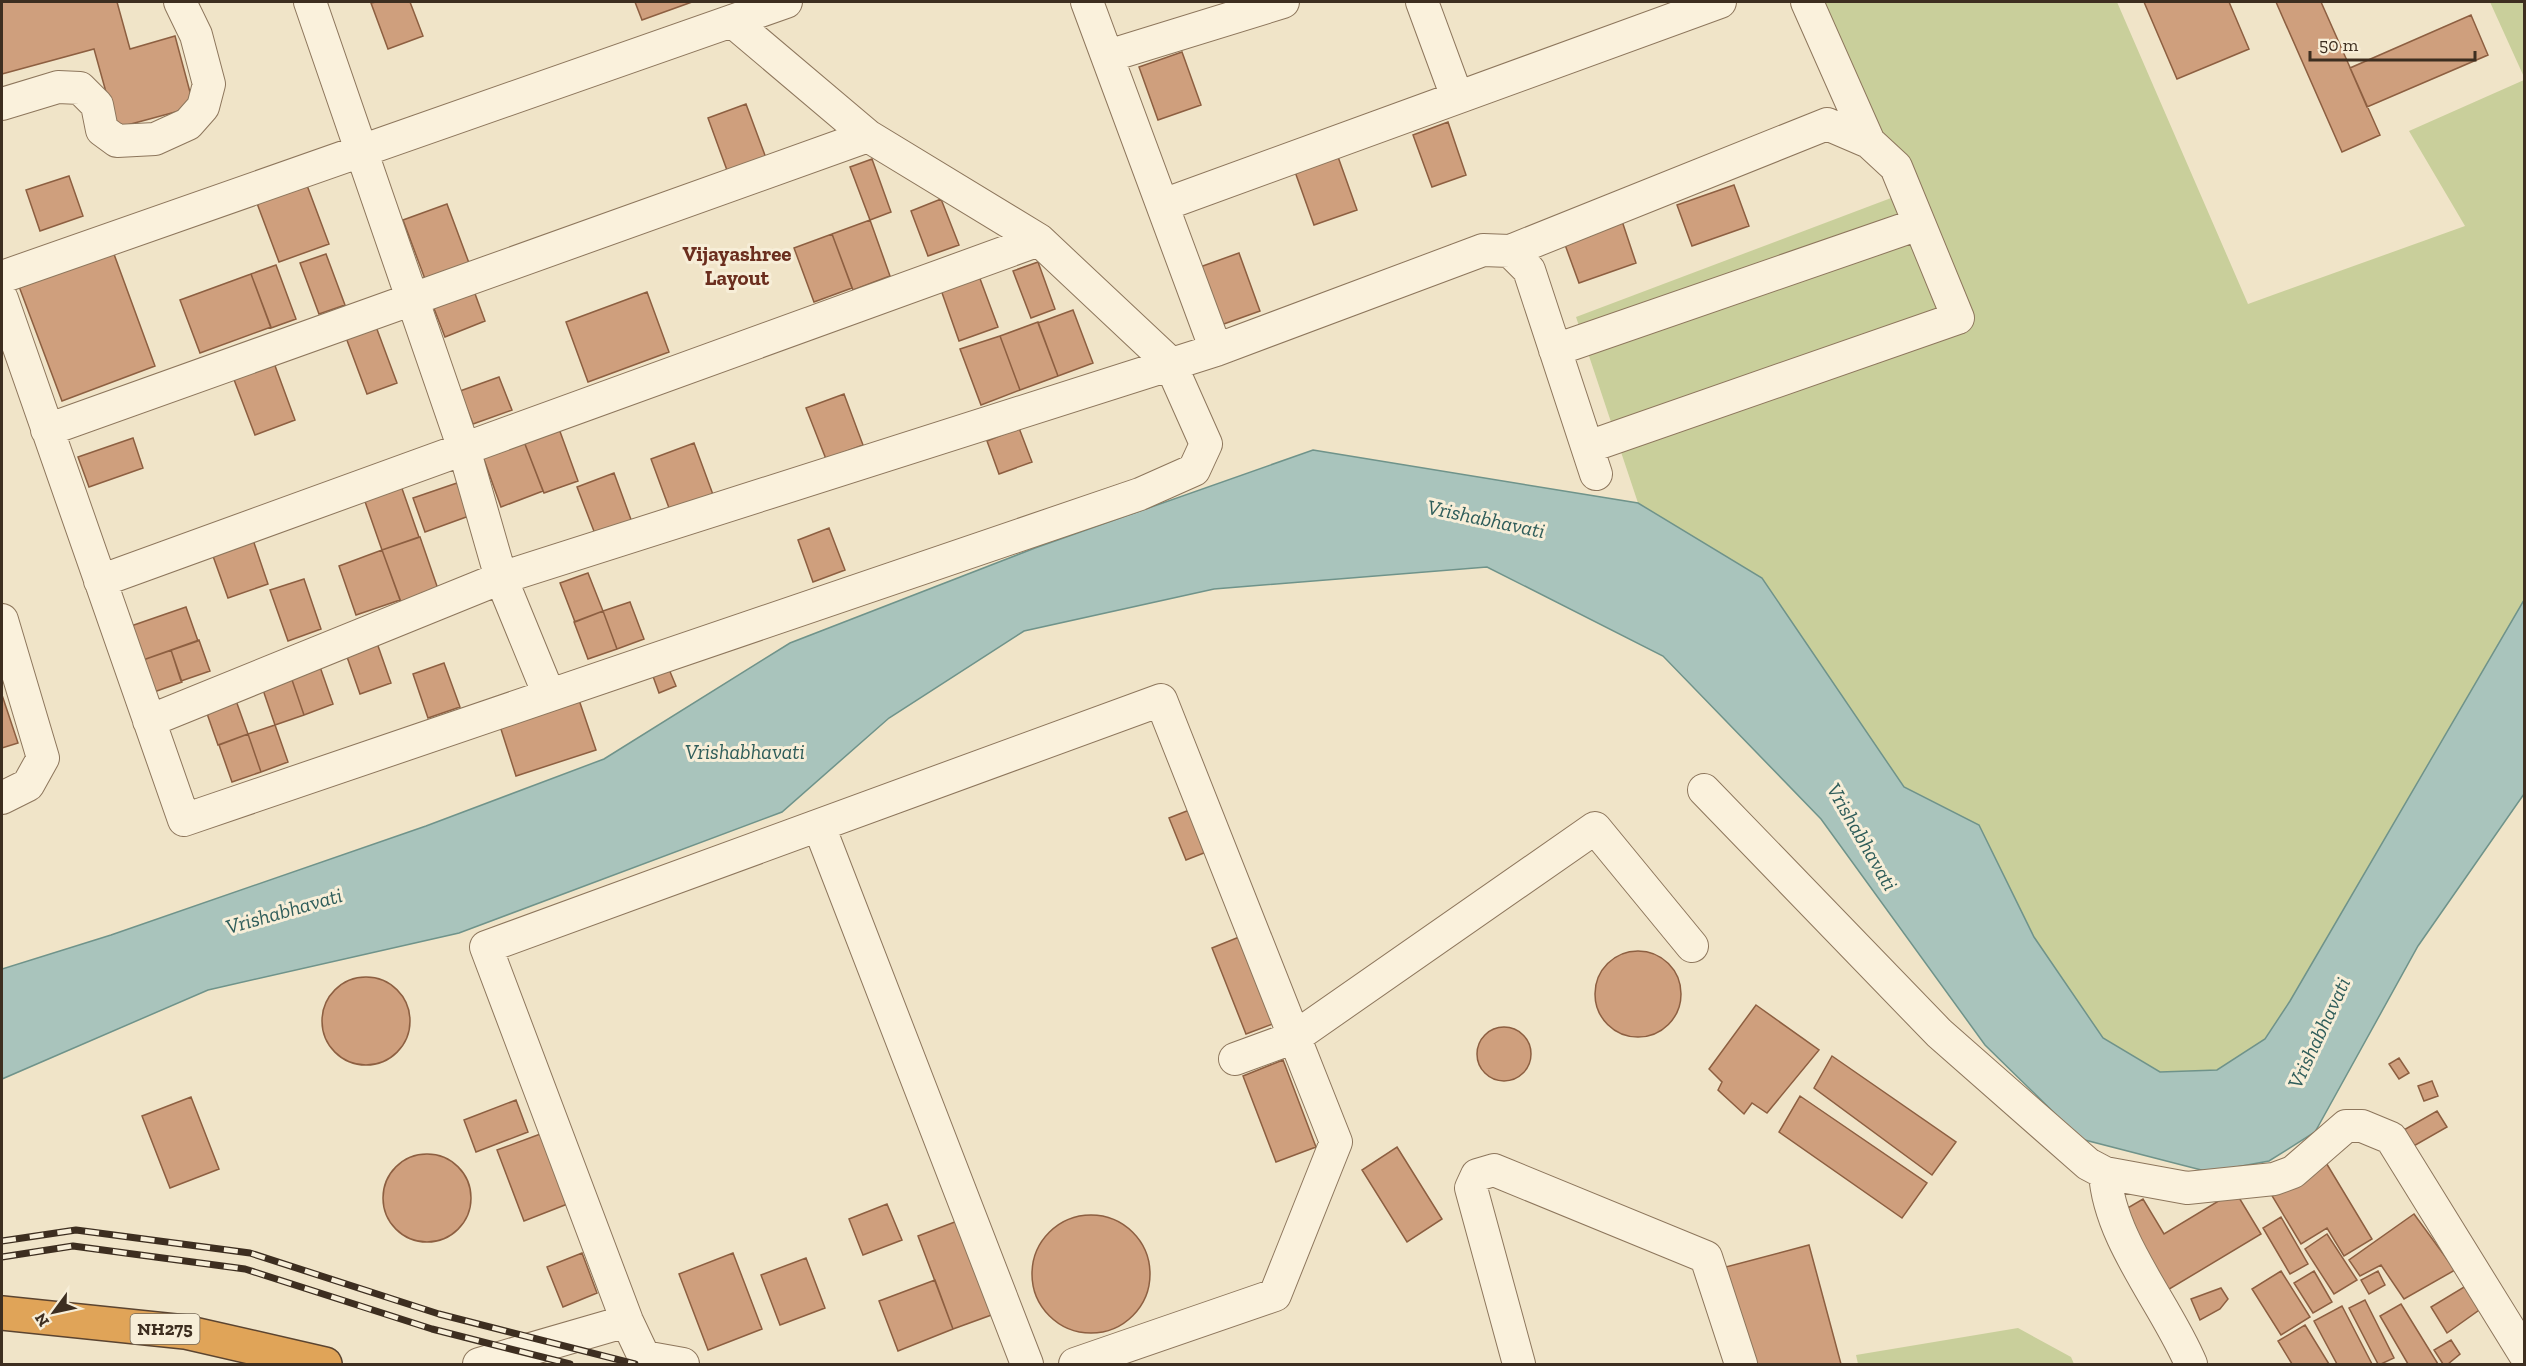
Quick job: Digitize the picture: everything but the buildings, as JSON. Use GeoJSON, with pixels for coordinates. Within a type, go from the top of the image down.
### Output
{"type":"FeatureCollection","features":[{"type":"Feature","properties":{"kind":"highway","name":"NH275"},"geometry":{"type":"LineString","coordinates":[[2,1313],[185,1332],[325,1365]]}},
{"type":"Feature","properties":{"kind":"street"},"geometry":{"type":"LineString","coordinates":[[2,104],[58,87],[80,88],[97,105],[102,130],[117,141],[155,139],[188,124],[203,107],[209,84],[196,35],[180,2]]}},
{"type":"Feature","properties":{"kind":"street"},"geometry":{"type":"LineString","coordinates":[[312,2],[464,449],[501,578],[549,695]]}},
{"type":"Feature","properties":{"kind":"street"},"geometry":{"type":"LineString","coordinates":[[2,277],[786,2]]}},
{"type":"Feature","properties":{"kind":"street"},"geometry":{"type":"LineString","coordinates":[[1088,2],[1216,350]]}},
{"type":"Feature","properties":{"kind":"street"},"geometry":{"type":"LineString","coordinates":[[1108,56],[1282,2]]}},
{"type":"Feature","properties":{"kind":"street"},"geometry":{"type":"LineString","coordinates":[[1422,2],[1457,98]]}},
{"type":"Feature","properties":{"kind":"street"},"geometry":{"type":"LineString","coordinates":[[1163,205],[1720,2]]}},
{"type":"Feature","properties":{"kind":"street"},"geometry":{"type":"LineString","coordinates":[[1807,2],[1869,142]]}},
{"type":"Feature","properties":{"kind":"street"},"geometry":{"type":"LineString","coordinates":[[2,299],[184,820],[1140,494],[1194,470],[1206,444],[1170,363],[1039,240],[868,136],[732,21]]}},
{"type":"Feature","properties":{"kind":"street"},"geometry":{"type":"LineString","coordinates":[[149,721],[501,578],[1216,350],[1483,250],[1510,251],[1827,124],[1869,142],[1896,167],[1958,318],[1592,460],[1529,270],[1510,251]]}},
{"type":"Feature","properties":{"kind":"street"},"geometry":{"type":"LineString","coordinates":[[47,430],[868,136]]}},
{"type":"Feature","properties":{"kind":"street"},"geometry":{"type":"LineString","coordinates":[[1556,350],[1920,224]]}},
{"type":"Feature","properties":{"kind":"street"},"geometry":{"type":"LineString","coordinates":[[100,581],[1039,240]]}},
{"type":"Feature","properties":{"kind":"street"},"geometry":{"type":"LineString","coordinates":[[2,620],[43,758],[28,786],[2,798]]}},
{"type":"Feature","properties":{"kind":"street"},"geometry":{"type":"LineString","coordinates":[[684,1365],[644,1357],[627,1322],[486,947],[1161,700],[1336,1142],[1275,1295],[1075,1365]]}},
{"type":"Feature","properties":{"kind":"street"},"geometry":{"type":"LineString","coordinates":[[1704,790],[1939,1033],[2088,1164],[2105,1173],[2187,1188],[2274,1179],[2293,1172],[2346,1126],[2362,1126],[2378,1130],[2391,1138],[2524,1353]]}},
{"type":"Feature","properties":{"kind":"street"},"geometry":{"type":"LineString","coordinates":[[819,826],[1027,1365]]}},
{"type":"Feature","properties":{"kind":"street"},"geometry":{"type":"LineString","coordinates":[[1235,1059],[1295,1037],[1595,828],[1692,946]]}},
{"type":"Feature","properties":{"kind":"street"},"geometry":{"type":"LineString","coordinates":[[1519,1365],[1471,1188],[1477,1175],[1494,1170],[1706,1257],[1741,1365]]}},
{"type":"Feature","properties":{"kind":"street"},"geometry":{"type":"LineString","coordinates":[[2105,1173],[2106,1193],[2114,1215],[2156,1302],[2191,1365]]}},
{"type":"Feature","properties":{"kind":"street"},"geometry":{"type":"LineString","coordinates":[[479,1365],[627,1322]]}},
{"type":"Feature","properties":{"kind":"green space"},"geometry":{"type":"Polygon","coordinates":[[[1822,2],[2117,2],[2248,304],[2465,226],[2409,131],[2524,80],[2524,600],[2290,1001],[2265,1039],[2218,1070],[2160,1072],[2103,1038],[2034,937],[1979,825],[1904,787],[1762,578],[1638,503],[1576,317],[1899,195],[1822,2]]]}},
{"type":"Feature","properties":{"kind":"green space"},"geometry":{"type":"Polygon","coordinates":[[[2490,2],[2524,2],[2524,77],[2490,2]]]}},
{"type":"Feature","properties":{"kind":"green space"},"geometry":{"type":"Polygon","coordinates":[[[2018,1328],[2071,1357],[2074,1364],[1858,1364],[1856,1355],[2018,1328]]]}},
{"type":"Feature","properties":{"kind":"water","name":"Vrishabhavati"},"geometry":{"type":"Polygon","coordinates":[[[1313,450],[1638,503],[1762,578],[1904,787],[1979,825],[2034,937],[2103,1038],[2160,1072],[2217,1070],[2265,1039],[2290,1001],[2524,600],[2524,794],[2418,946],[2315,1132],[2269,1161],[2209,1172],[2081,1139],[1985,1045],[1821,819],[1663,656],[1487,567],[1214,589],[1024,631],[889,718],[782,812],[459,933],[208,990],[2,1079],[2,969],[111,935],[426,826],[604,759],[790,643],[1035,548],[1313,450]]]}},
{"type":"Feature","properties":{"kind":"railway"},"geometry":{"type":"LineString","coordinates":[[2,1241],[76,1230],[250,1253],[439,1314],[635,1364]]}},
{"type":"Feature","properties":{"kind":"railway"},"geometry":{"type":"LineString","coordinates":[[2,1257],[73,1246],[245,1269],[432,1329],[570,1364]]}},
{"type":"Feature","properties":{"kind":"district","name":"Vijayashree Layout"},"geometry":{"type":"Point","coordinates":[737,266]}}]}
